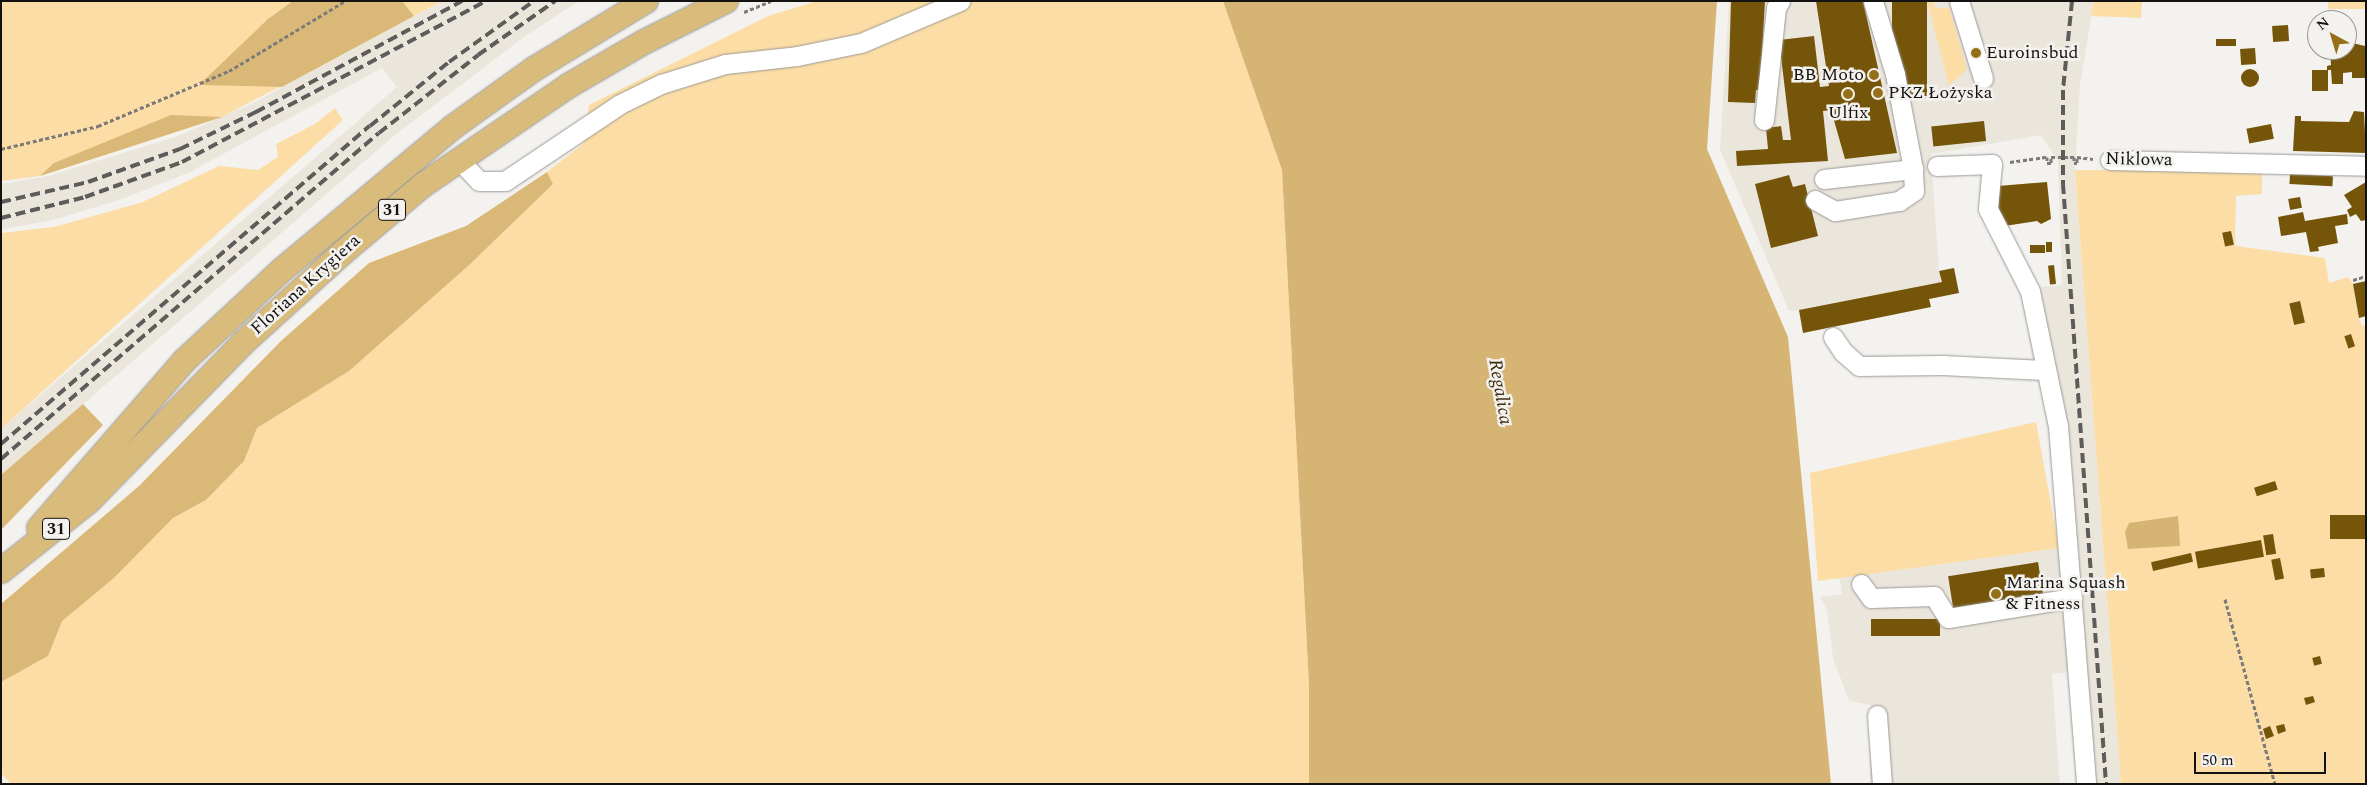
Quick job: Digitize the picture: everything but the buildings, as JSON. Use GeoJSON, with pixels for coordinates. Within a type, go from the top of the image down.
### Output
{"type":"FeatureCollection","features":[{"type":"Feature","properties":{"kind":"main road","name":"Floriana Krygiera"},"geometry":{"type":"LineString","coordinates":[[1,571],[184,361],[282,270],[454,127],[534,70],[646,1]]}},
{"type":"Feature","properties":{"kind":"main road","name":"Floriana Krygiera"},"geometry":{"type":"LineString","coordinates":[[1,571],[89,502],[225,360],[282,306],[385,216],[458,159],[598,68],[734,7]]}},
{"type":"Feature","properties":{"kind":"street"},"geometry":{"type":"LineString","coordinates":[[458,159],[479,181],[505,181],[620,104],[661,84],[725,64],[797,56],[861,43],[960,1]]}},
{"type":"Feature","properties":{"kind":"street"},"geometry":{"type":"LineString","coordinates":[[1764,120],[1776,8],[1780,1]]}},
{"type":"Feature","properties":{"kind":"street"},"geometry":{"type":"LineString","coordinates":[[1815,200],[1835,211],[1899,201],[1914,191],[1913,169],[1895,74],[1872,1]]}},
{"type":"Feature","properties":{"kind":"street"},"geometry":{"type":"LineString","coordinates":[[1959,1],[1983,78]]}},
{"type":"Feature","properties":{"kind":"street","name":"Niklowa"},"geometry":{"type":"LineString","coordinates":[[2110,160],[2366,166]]}},
{"type":"Feature","properties":{"kind":"street"},"geometry":{"type":"LineString","coordinates":[[1937,166],[1992,164],[1988,209],[2030,291],[2044,370],[2058,426],[2086,784]]}},
{"type":"Feature","properties":{"kind":"street"},"geometry":{"type":"LineString","coordinates":[[1824,179],[1913,169]]}},
{"type":"Feature","properties":{"kind":"street"},"geometry":{"type":"LineString","coordinates":[[1833,337],[1843,352],[1859,366],[1942,365],[2044,370]]}},
{"type":"Feature","properties":{"kind":"street"},"geometry":{"type":"LineString","coordinates":[[1861,584],[1871,598],[1934,596],[1948,618],[2072,598]]}},
{"type":"Feature","properties":{"kind":"street"},"geometry":{"type":"LineString","coordinates":[[1877,716],[1882,784]]}},
{"type":"Feature","properties":{"kind":"path"},"geometry":{"type":"LineString","coordinates":[[1,149],[98,126],[229,71],[345,1]]}},
{"type":"Feature","properties":{"kind":"path"},"geometry":{"type":"LineString","coordinates":[[734,7],[771,1]]}},
{"type":"Feature","properties":{"kind":"path","name":"Niklowa"},"geometry":{"type":"LineString","coordinates":[[1992,164],[2047,157],[2048,164],[2051,163],[2050,157],[2074,157],[2074,163],[2077,163],[2077,158],[2110,160]]}},
{"type":"Feature","properties":{"kind":"path"},"geometry":{"type":"LineString","coordinates":[[2353,280],[2366,276]]}},
{"type":"Feature","properties":{"kind":"path"},"geometry":{"type":"LineString","coordinates":[[2225,599],[2274,784]]}},
{"type":"Feature","properties":{"kind":"shaded area"},"geometry":{"type":"Polygon","coordinates":[[[1,1],[442,1],[222,117],[40,176],[1,181],[1,1]]]}},
{"type":"Feature","properties":{"kind":"shaded area"},"geometry":{"type":"Polygon","coordinates":[[[293,1],[402,1],[414,16],[282,87],[199,85],[268,19],[293,1]]]}},
{"type":"Feature","properties":{"kind":"shaded area"},"geometry":{"type":"Polygon","coordinates":[[[442,1],[579,1],[524,37],[395,135],[1,475],[1,429],[397,87],[382,68],[188,173],[122,199],[57,219],[1,230],[1,184],[48,176],[175,137],[251,104],[442,1]]]}},
{"type":"Feature","properties":{"kind":"shaded area"},"geometry":{"type":"Polygon","coordinates":[[[817,1],[1223,1],[1282,170],[1309,684],[1309,784],[11,784],[1,773],[1,682],[48,656],[61,621],[114,578],[173,518],[206,500],[244,461],[257,428],[349,371],[467,266],[553,184],[547,172],[583,144],[589,105],[768,16],[817,1]]]}},
{"type":"Feature","properties":{"kind":"shaded area"},"geometry":{"type":"Polygon","coordinates":[[[1729,1],[2094,1],[2080,85],[2075,170],[2121,784],[2094,784],[2033,288],[2062,285],[2058,161],[2041,135],[1931,154],[1939,271],[1945,296],[1929,299],[1931,307],[1803,333],[1799,310],[1789,311],[1720,150],[1729,1]]]}},
{"type":"Feature","properties":{"kind":"shaded area"},"geometry":{"type":"Polygon","coordinates":[[[1927,1],[1933,1],[1935,8],[1949,8],[1967,69],[1949,85],[1927,1]]]}},
{"type":"Feature","properties":{"kind":"shaded area"},"geometry":{"type":"Polygon","coordinates":[[[2094,1],[2142,1],[2141,18],[2091,16],[2094,1]]]}},
{"type":"Feature","properties":{"kind":"shaded area"},"geometry":{"type":"Polygon","coordinates":[[[2328,1],[2366,1],[2366,9],[2328,9],[2328,1]]]}},
{"type":"Feature","properties":{"kind":"shaded area"},"geometry":{"type":"Polygon","coordinates":[[[335,108],[343,120],[1,429],[1,233],[54,227],[143,202],[219,166],[258,170],[278,157],[276,144],[315,124],[335,108]]]}},
{"type":"Feature","properties":{"kind":"shaded area"},"geometry":{"type":"Polygon","coordinates":[[[171,115],[222,117],[40,176],[54,163],[171,115]]]}},
{"type":"Feature","properties":{"kind":"shaded area"},"geometry":{"type":"Polygon","coordinates":[[[2075,170],[2262,170],[2262,194],[2236,196],[2235,246],[2325,258],[2329,283],[2348,277],[2353,284],[2359,318],[2362,326],[2366,325],[2366,784],[2121,784],[2075,170]]]}},
{"type":"Feature","properties":{"kind":"shaded area"},"geometry":{"type":"Polygon","coordinates":[[[547,172],[553,184],[468,266],[349,371],[257,428],[244,461],[206,500],[173,518],[114,578],[62,621],[48,656],[1,682],[1,604],[139,486],[281,341],[369,263],[466,226],[547,172]]]}},
{"type":"Feature","properties":{"kind":"shaded area"},"geometry":{"type":"Polygon","coordinates":[[[83,404],[103,425],[1,530],[1,475],[83,404]]]}},
{"type":"Feature","properties":{"kind":"shaded area"},"geometry":{"type":"Polygon","coordinates":[[[2036,422],[2059,548],[1818,581],[1810,473],[2036,422]]]}},
{"type":"Feature","properties":{"kind":"shaded area"},"geometry":{"type":"Polygon","coordinates":[[[2059,548],[2071,672],[2052,674],[2060,784],[1870,784],[1871,705],[1849,701],[1833,658],[1827,610],[1820,597],[1842,594],[1840,580],[1837,578],[2059,548]]]}},
{"type":"Feature","properties":{"kind":"water","name":"Regalica"},"geometry":{"type":"Polygon","coordinates":[[[1223,1],[1717,1],[1707,149],[1788,337],[1831,784],[1309,784],[1309,684],[1282,170],[1223,1]]]}},
{"type":"Feature","properties":{"kind":"water"},"geometry":{"type":"Polygon","coordinates":[[[2178,516],[2180,546],[2128,549],[2125,532],[2129,523],[2178,516]]]}},
{"type":"Feature","properties":{"kind":"railway"},"geometry":{"type":"LineString","coordinates":[[1,202],[88,182],[180,149],[256,112],[462,1]]}},
{"type":"Feature","properties":{"kind":"railway"},"geometry":{"type":"LineString","coordinates":[[1,218],[85,197],[182,162],[486,1]]}},
{"type":"Feature","properties":{"kind":"railway"},"geometry":{"type":"LineString","coordinates":[[1,444],[370,126],[449,62],[534,1]]}},
{"type":"Feature","properties":{"kind":"railway"},"geometry":{"type":"LineString","coordinates":[[1,459],[379,133],[478,55],[555,1]]}},
{"type":"Feature","properties":{"kind":"railway"},"geometry":{"type":"LineString","coordinates":[[2072,1],[2063,90],[2063,184],[2106,784]]}},
{"type":"Feature","properties":{"kind":"place","name":"Euroinsbud"},"geometry":{"type":"Point","coordinates":[1976,53]}},
{"type":"Feature","properties":{"kind":"place","name":"BB Moto"},"geometry":{"type":"Point","coordinates":[1874,75]}},
{"type":"Feature","properties":{"kind":"place","name":"PKZ Łożyska"},"geometry":{"type":"Point","coordinates":[1878,93]}},
{"type":"Feature","properties":{"kind":"place","name":"Ulfix"},"geometry":{"type":"Point","coordinates":[1848,94]}},
{"type":"Feature","properties":{"kind":"place","name":"Marina Squash & Fitness"},"geometry":{"type":"Point","coordinates":[1996,594]}}]}
